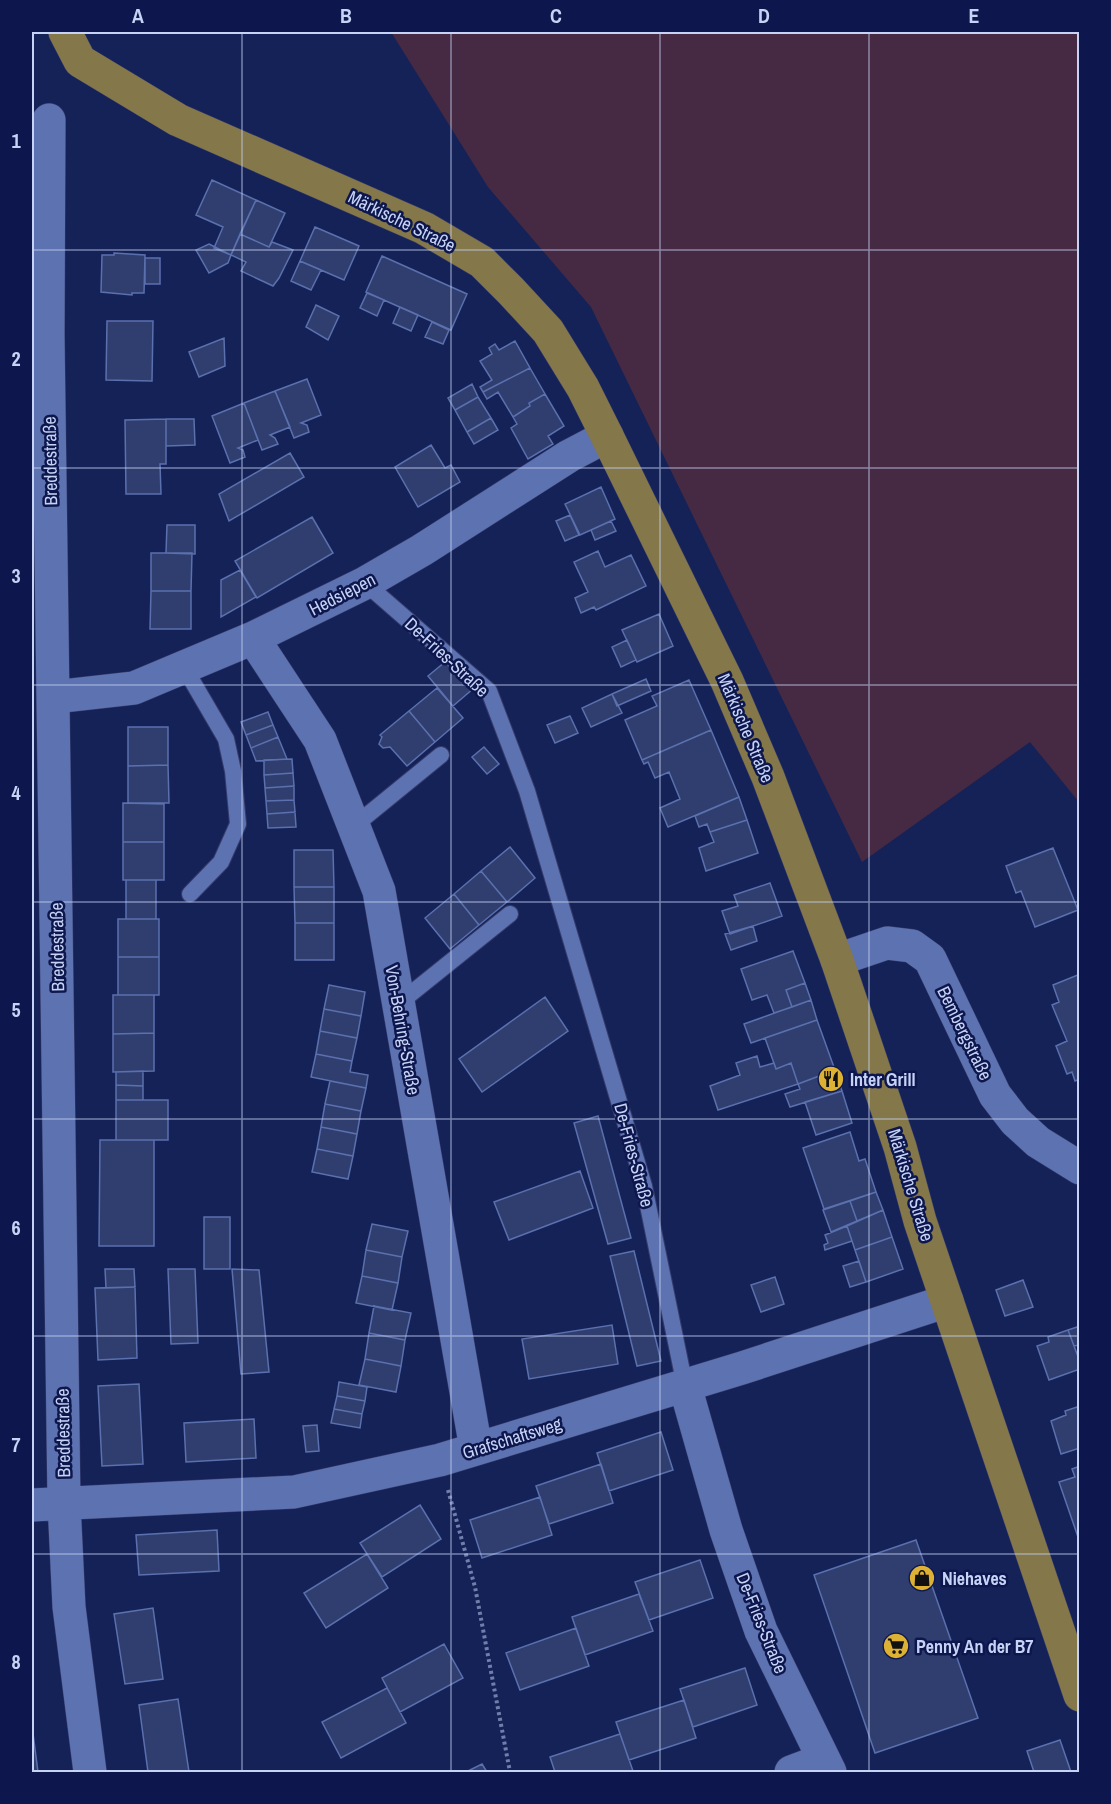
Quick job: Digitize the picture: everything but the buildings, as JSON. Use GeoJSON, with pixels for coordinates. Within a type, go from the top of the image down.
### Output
{"type":"FeatureCollection","features":[{"type":"Feature","properties":{"kind":"main road","name":"Märkische Straße"},"geometry":{"type":"LineString","coordinates":[[65,32],[81,61],[178,120],[424,228],[482,262],[548,331],[584,388],[727,681],[768,777],[837,960],[900,1147],[947,1301],[1080,1695]]}},
{"type":"Feature","properties":{"kind":"street","name":"Breddestraße"},"geometry":{"type":"LineString","coordinates":[[49,120],[40,334],[54,697],[64,1503],[69,1607],[90,1773]]}},
{"type":"Feature","properties":{"kind":"street","name":"Hedsiepen"},"geometry":{"type":"LineString","coordinates":[[54,697],[134,688],[253,638],[365,583],[422,550],[569,456],[607,436]]}},
{"type":"Feature","properties":{"kind":"street","name":"Von-Behring-Straße"},"geometry":{"type":"LineString","coordinates":[[253,638],[320,740],[379,891],[476,1449]]}},
{"type":"Feature","properties":{"kind":"street","name":"Bembergstraße"},"geometry":{"type":"LineString","coordinates":[[837,960],[887,943],[912,946],[930,959],[995,1095],[1014,1121],[1038,1142],[1080,1168]]}},
{"type":"Feature","properties":{"kind":"street","name":"Grafschaftsweg"},"geometry":{"type":"LineString","coordinates":[[32,1505],[294,1492],[440,1460],[685,1386],[947,1301]]}},
{"type":"Feature","properties":{"kind":"street","name":"De-Fries-Straße"},"geometry":{"type":"LineString","coordinates":[[685,1386],[726,1530],[761,1631],[826,1766]]}},
{"type":"Feature","properties":{"kind":"street"},"geometry":{"type":"LineString","coordinates":[[791,1773],[826,1766]]}},
{"type":"Feature","properties":{"kind":"lane","name":"De-Fries-Straße"},"geometry":{"type":"LineString","coordinates":[[365,583],[489,691],[527,791],[644,1186],[685,1386]]}},
{"type":"Feature","properties":{"kind":"lane"},"geometry":{"type":"LineString","coordinates":[[184,667],[226,739],[233,771],[238,824],[221,862],[190,894]]}},
{"type":"Feature","properties":{"kind":"lane"},"geometry":{"type":"LineString","coordinates":[[354,826],[441,755]]}},
{"type":"Feature","properties":{"kind":"lane"},"geometry":{"type":"LineString","coordinates":[[399,1004],[510,914]]}},
{"type":"Feature","properties":{"kind":"path"},"geometry":{"type":"LineString","coordinates":[[440,1460],[475,1587],[510,1773]]}},
{"type":"Feature","properties":{"kind":"shaded area"},"geometry":{"type":"Polygon","coordinates":[[[391,32],[1079,32],[1079,802],[1030,742],[862,862],[591,307],[488,187],[391,32]]]}},
{"type":"Feature","properties":{"kind":"place","name":"Inter Grill"},"geometry":{"type":"Point","coordinates":[831,1079]}},
{"type":"Feature","properties":{"kind":"place","name":"Niehaves"},"geometry":{"type":"Point","coordinates":[922,1578]}},
{"type":"Feature","properties":{"kind":"place","name":"Penny An der B7"},"geometry":{"type":"Point","coordinates":[896,1646]}}]}
